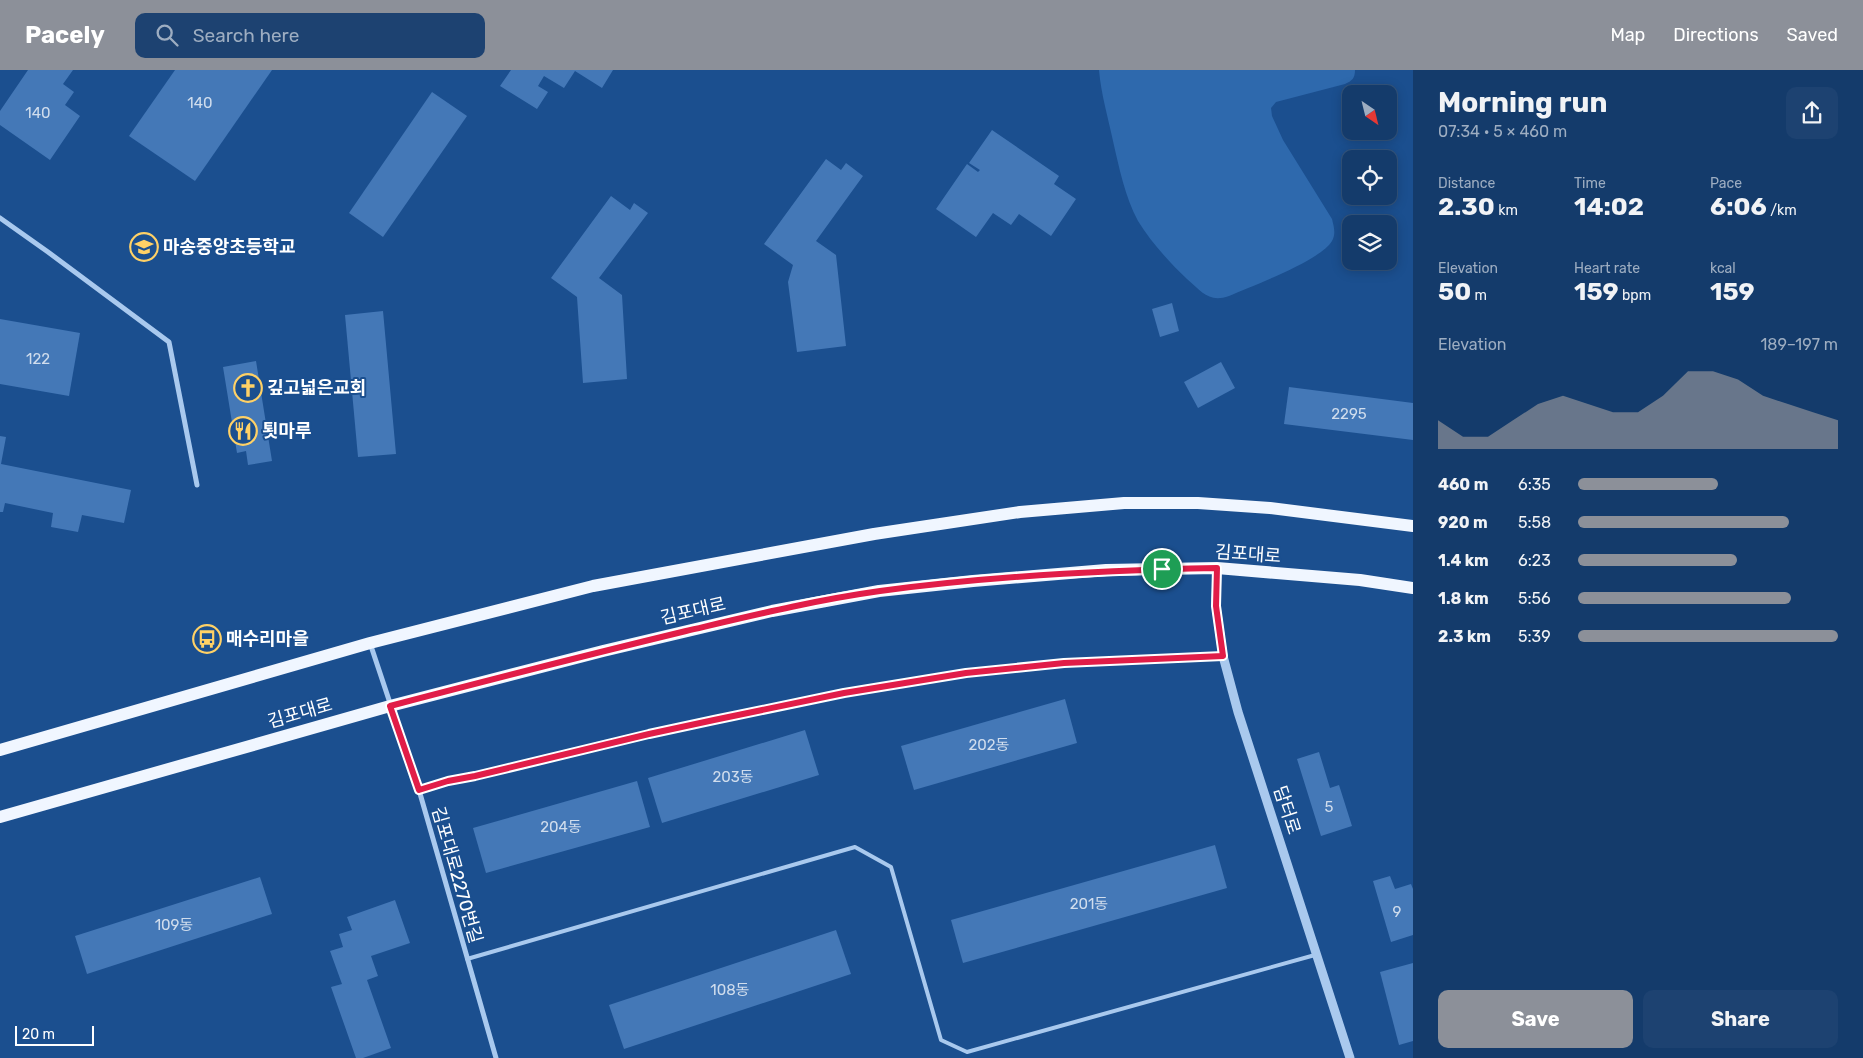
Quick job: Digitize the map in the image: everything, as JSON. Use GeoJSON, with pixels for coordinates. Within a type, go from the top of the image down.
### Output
{"type":"FeatureCollection","features":[{"type":"Feature","properties":{"kind":"main road"},"geometry":{"type":"LineString","coordinates":[[0,750],[370,643],[593,586],[874,534],[1020,512],[1124,504],[1198,503],[1270,508],[1413,526]]}},
{"type":"Feature","properties":{"kind":"main road","name":"김포대로"},"geometry":{"type":"LineString","coordinates":[[0,816],[390,706],[603,651],[772,611],[879,591],[1106,570],[1217,568],[1360,580],[1413,588]]}},
{"type":"Feature","properties":{"kind":"street"},"geometry":{"type":"LineString","coordinates":[[0,218],[169,342],[197,485]]}},
{"type":"Feature","properties":{"kind":"street","name":"담터로"},"geometry":{"type":"LineString","coordinates":[[1217,568],[1216,606],[1223,656],[1238,712],[1350,1058]]}},
{"type":"Feature","properties":{"kind":"street","name":"김포대로2270번길"},"geometry":{"type":"LineString","coordinates":[[370,643],[419,790],[496,1058]]}},
{"type":"Feature","properties":{"kind":"lane"},"geometry":{"type":"LineString","coordinates":[[419,790],[448,781],[649,734],[872,688],[966,673],[1064,663],[1223,656]]}},
{"type":"Feature","properties":{"kind":"lane"},"geometry":{"type":"LineString","coordinates":[[467,960],[856,847],[891,867],[941,1040],[967,1052],[1316,954]]}},
{"type":"Feature","properties":{"kind":"shaded area"},"geometry":{"type":"Polygon","coordinates":[[[1099,70],[1355,70],[1353,79],[1350,82],[1276,102],[1271,108],[1272,116],[1283,140],[1332,219],[1334,233],[1332,241],[1314,257],[1269,279],[1222,298],[1206,295],[1161,252],[1143,229],[1133,212],[1118,161],[1103,97],[1099,70]]]}},
{"type":"Feature","properties":{"kind":"building"},"geometry":{"type":"Polygon","coordinates":[[[28,70],[73,70],[63,84],[74,92],[65,105],[80,116],[50,160],[0,125],[0,111],[28,70]]]}},
{"type":"Feature","properties":{"kind":"building"},"geometry":{"type":"Polygon","coordinates":[[[175,70],[272,70],[195,181],[129,136],[175,70]]]}},
{"type":"Feature","properties":{"kind":"building"},"geometry":{"type":"Polygon","coordinates":[[[511,70],[613,70],[602,88],[575,71],[564,88],[544,76],[538,86],[548,92],[537,109],[500,86],[511,70]]]}},
{"type":"Feature","properties":{"kind":"building"},"geometry":{"type":"Polygon","coordinates":[[[432,92],[467,116],[383,237],[349,213],[432,92]]]}},
{"type":"Feature","properties":{"kind":"building"},"geometry":{"type":"Polygon","coordinates":[[[992,130],[1059,176],[1054,184],[1076,199],[1051,236],[1019,214],[1011,225],[993,213],[976,237],[936,209],[967,164],[978,172],[980,170],[969,163],[992,130]]]}},
{"type":"Feature","properties":{"kind":"building"},"geometry":{"type":"Polygon","coordinates":[[[826,159],[841,170],[846,163],[863,176],[816,241],[836,255],[846,346],[797,352],[788,282],[793,265],[764,244],[826,159]]]}},
{"type":"Feature","properties":{"kind":"building"},"geometry":{"type":"Polygon","coordinates":[[[611,196],[630,210],[634,203],[648,213],[599,278],[622,295],[627,379],[583,383],[577,297],[551,278],[611,196]]]}},
{"type":"Feature","properties":{"kind":"building"},"geometry":{"type":"Polygon","coordinates":[[[1172,303],[1179,331],[1160,337],[1152,309],[1172,303]]]}},
{"type":"Feature","properties":{"kind":"building"},"geometry":{"type":"Polygon","coordinates":[[[383,311],[396,454],[358,457],[345,315],[383,311]]]}},
{"type":"Feature","properties":{"kind":"building"},"geometry":{"type":"Polygon","coordinates":[[[0,319],[80,333],[69,396],[0,384],[0,319]]]}},
{"type":"Feature","properties":{"kind":"building"},"geometry":{"type":"Polygon","coordinates":[[[256,361],[272,461],[248,465],[246,451],[237,453],[223,367],[256,361]]]}},
{"type":"Feature","properties":{"kind":"building"},"geometry":{"type":"Polygon","coordinates":[[[1221,362],[1235,388],[1198,408],[1184,382],[1221,362]]]}},
{"type":"Feature","properties":{"kind":"building"},"geometry":{"type":"Polygon","coordinates":[[[1289,387],[1413,403],[1413,440],[1284,424],[1289,387]]]}},
{"type":"Feature","properties":{"kind":"building"},"geometry":{"type":"Polygon","coordinates":[[[0,436],[6,437],[1,464],[131,490],[124,523],[82,515],[78,532],[51,527],[53,513],[5,503],[3,512],[0,512],[0,436]]]}},
{"type":"Feature","properties":{"kind":"building"},"geometry":{"type":"Polygon","coordinates":[[[1065,699],[1077,743],[914,790],[901,746],[1065,699]]]}},
{"type":"Feature","properties":{"kind":"building"},"geometry":{"type":"Polygon","coordinates":[[[805,730],[819,775],[662,823],[648,778],[805,730]]]}},
{"type":"Feature","properties":{"kind":"building"},"geometry":{"type":"Polygon","coordinates":[[[1319,752],[1330,788],[1339,785],[1352,826],[1321,836],[1297,759],[1319,752]]]}},
{"type":"Feature","properties":{"kind":"building"},"geometry":{"type":"Polygon","coordinates":[[[637,781],[650,827],[486,873],[473,828],[637,781]]]}},
{"type":"Feature","properties":{"kind":"building"},"geometry":{"type":"Polygon","coordinates":[[[1215,845],[1227,888],[963,963],[951,920],[1215,845]]]}},
{"type":"Feature","properties":{"kind":"building"},"geometry":{"type":"Polygon","coordinates":[[[1390,876],[1395,889],[1411,884],[1413,889],[1413,935],[1391,942],[1373,881],[1390,876]]]}},
{"type":"Feature","properties":{"kind":"building"},"geometry":{"type":"Polygon","coordinates":[[[260,877],[272,914],[87,974],[75,936],[260,877]]]}},
{"type":"Feature","properties":{"kind":"building"},"geometry":{"type":"Polygon","coordinates":[[[395,900],[410,943],[371,956],[378,976],[367,980],[391,1048],[363,1058],[356,1058],[331,987],[342,984],[330,951],[343,947],[339,934],[352,930],[347,917],[395,900]]]}},
{"type":"Feature","properties":{"kind":"building"},"geometry":{"type":"Polygon","coordinates":[[[836,930],[851,974],[624,1049],[609,1005],[836,930]]]}},
{"type":"Feature","properties":{"kind":"building"},"geometry":{"type":"Polygon","coordinates":[[[1413,963],[1413,1041],[1399,1045],[1380,972],[1413,963]]]}},
{"type":"Feature","properties":{"kind":"place","name":"마송중앙초등학교"},"geometry":{"type":"Point","coordinates":[144,247]}},
{"type":"Feature","properties":{"kind":"place","name":"깊고넓은교회"},"geometry":{"type":"Point","coordinates":[248,388]}},
{"type":"Feature","properties":{"kind":"place","name":"툇마루"},"geometry":{"type":"Point","coordinates":[243,431]}},
{"type":"Feature","properties":{"kind":"place","name":"매수리마을"},"geometry":{"type":"Point","coordinates":[207,639]}},
{"type":"Feature","properties":{"kind":"route"},"geometry":{"type":"LineString","coordinates":[[1217,568],[1216,606],[1223,656],[1064,663],[966,673],[844,693],[649,734],[448,781],[419,790],[390,706],[603,651],[772,611],[879,591],[1106,570],[1162,569],[1217,568]]}}]}
